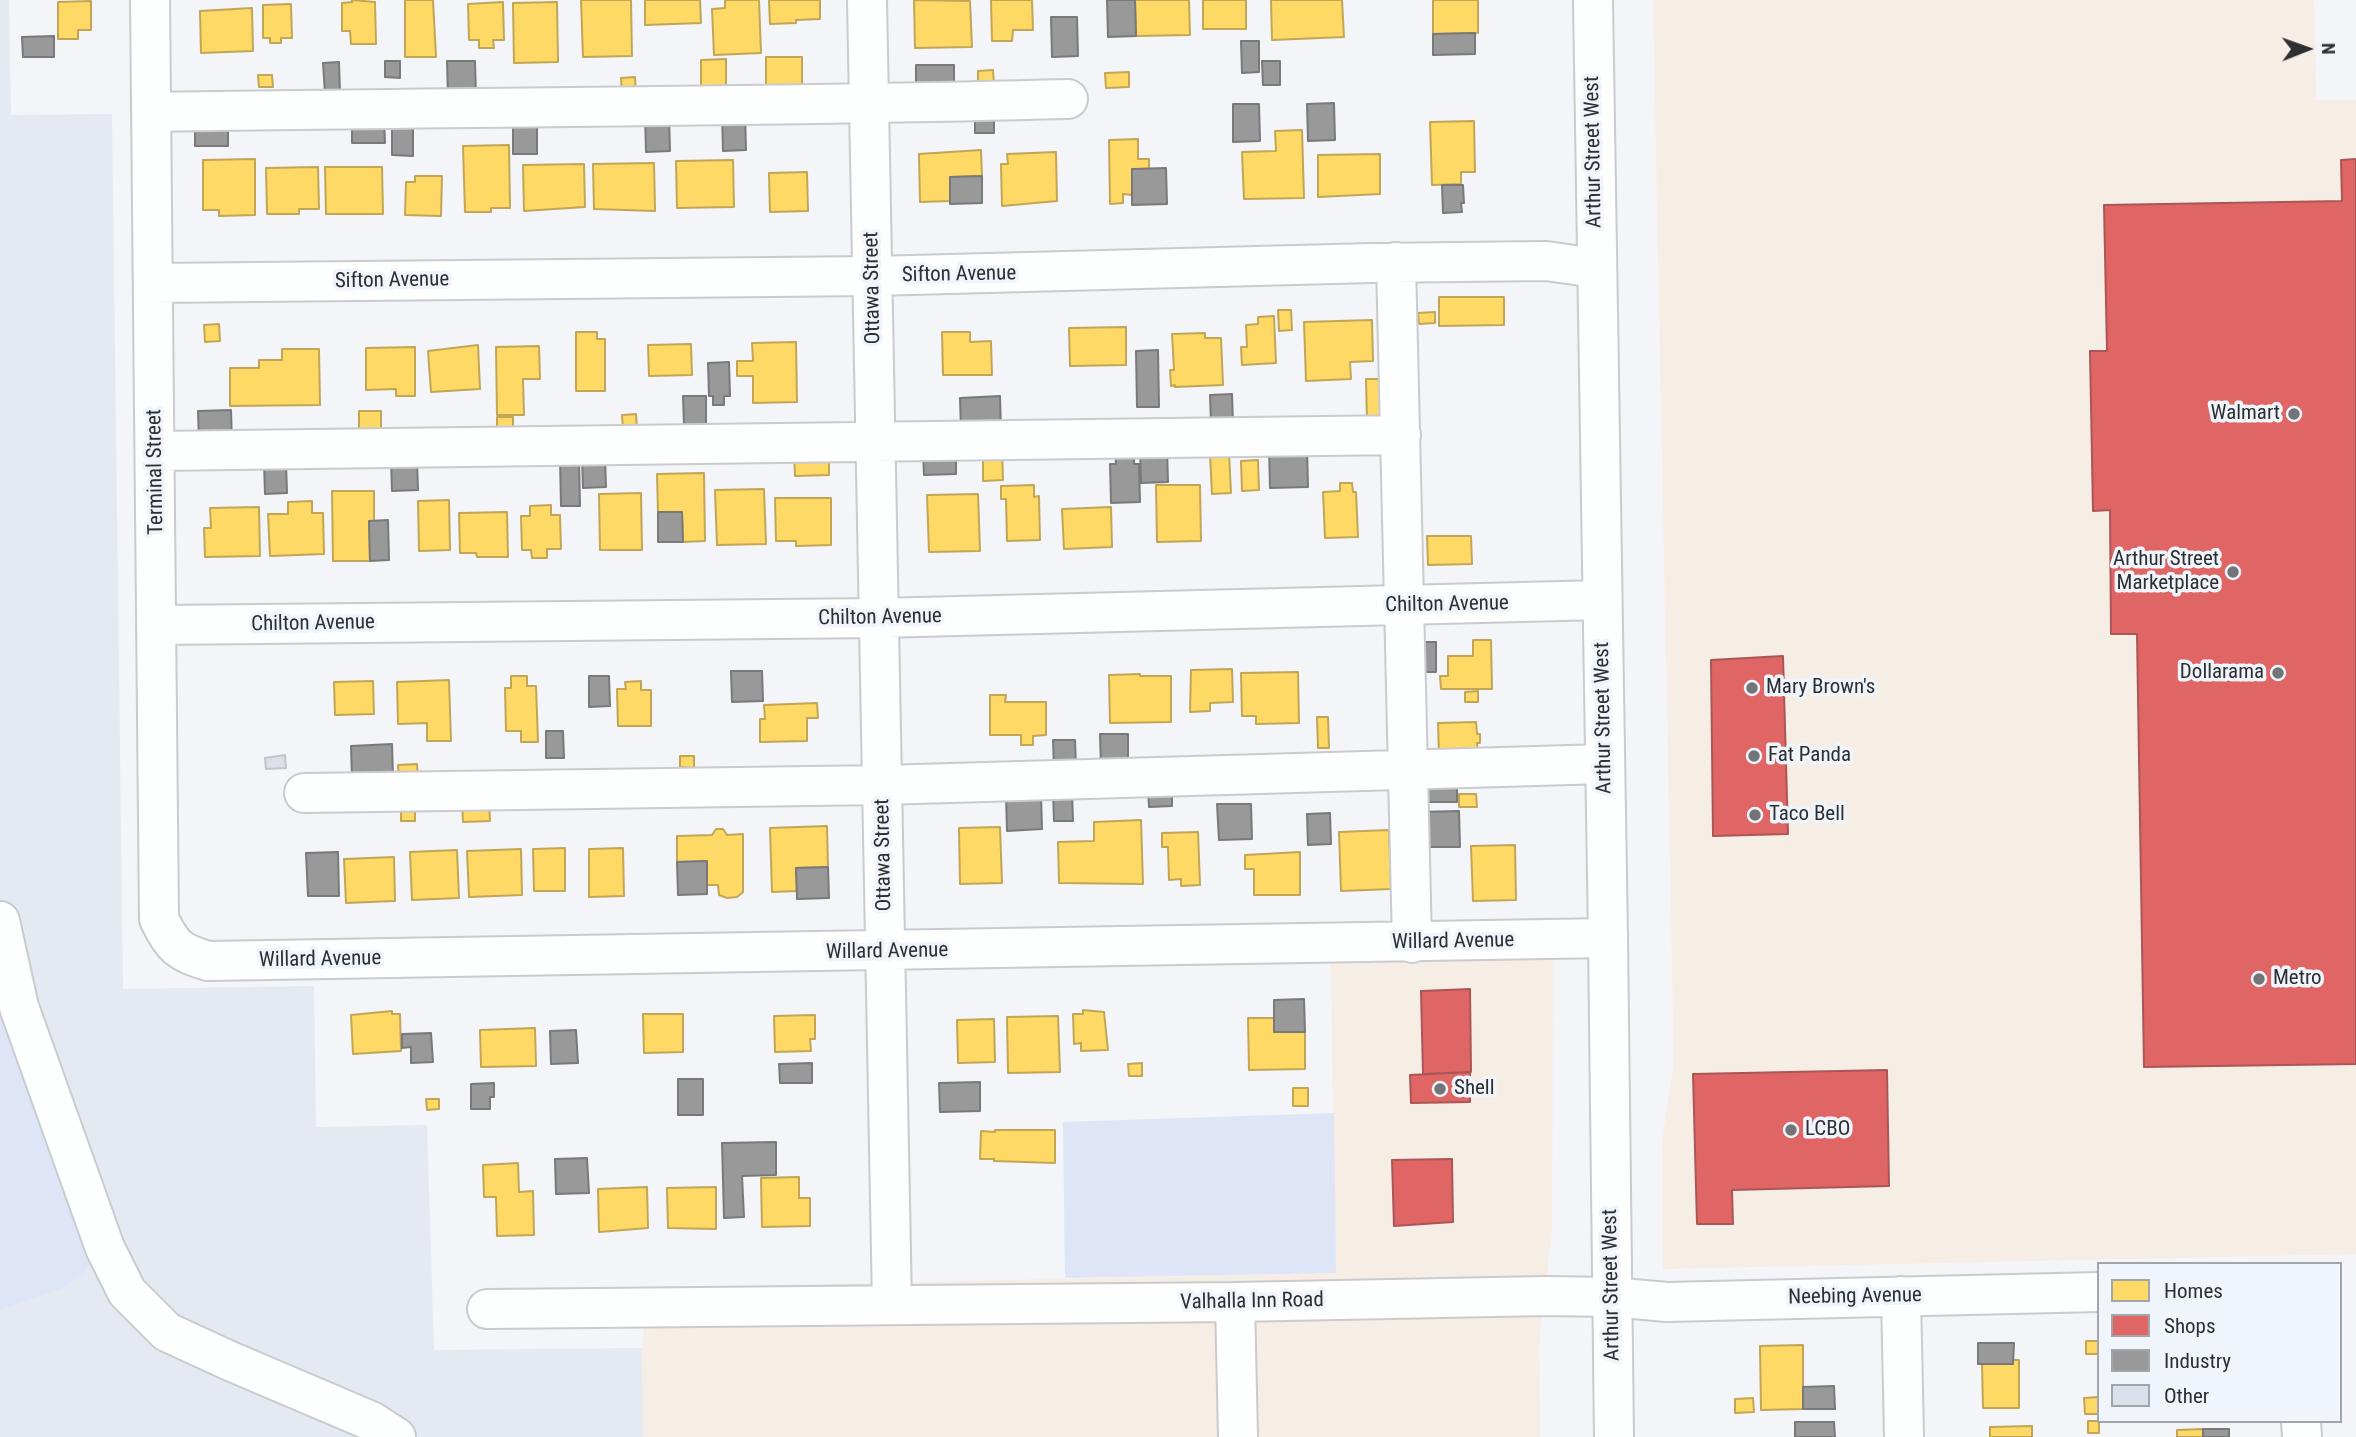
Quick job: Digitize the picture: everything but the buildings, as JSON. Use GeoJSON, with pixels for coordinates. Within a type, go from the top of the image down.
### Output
{"type":"FeatureCollection","features":[{"type":"Feature","properties":{"kind":"street","name":"Terminal Street"},"geometry":{"type":"LineString","coordinates":[[150,0],[159,919],[170,942]]}},
{"type":"Feature","properties":{"kind":"street","name":"Ottawa Street"},"geometry":{"type":"LineString","coordinates":[[867,0],[892,1304]]}},
{"type":"Feature","properties":{"kind":"street","name":"Arthur Street West"},"geometry":{"type":"LineString","coordinates":[[1593,0],[1614,1437]]}},
{"type":"Feature","properties":{"kind":"street"},"geometry":{"type":"LineString","coordinates":[[151,112],[492,106],[869,104],[1068,99]]}},
{"type":"Feature","properties":{"kind":"street","name":"Sifton Avenue"},"geometry":{"type":"LineString","coordinates":[[154,283],[873,276],[1396,262],[1546,261],[1596,268]]}},
{"type":"Feature","properties":{"kind":"street"},"geometry":{"type":"LineString","coordinates":[[1396,262],[1412,943]]}},
{"type":"Feature","properties":{"kind":"street"},"geometry":{"type":"LineString","coordinates":[[156,451],[1401,435]]}},
{"type":"Feature","properties":{"kind":"street","name":"Chilton Avenue"},"geometry":{"type":"LineString","coordinates":[[158,625],[878,618],[1602,600]]}},
{"type":"Feature","properties":{"kind":"street"},"geometry":{"type":"LineString","coordinates":[[304,793],[882,785],[1605,764]]}},
{"type":"Feature","properties":{"kind":"street"},"geometry":{"type":"LineString","coordinates":[[0,921],[19,1007],[105,1248],[127,1292],[167,1332],[371,1422],[396,1437]]}},
{"type":"Feature","properties":{"kind":"street","name":"Willard Avenue"},"geometry":{"type":"LineString","coordinates":[[170,942],[187,954],[208,961],[1608,938]]}},
{"type":"Feature","properties":{"kind":"street","name":"Neebing Avenue"},"geometry":{"type":"LineString","coordinates":[[1611,1297],[1667,1302],[2097,1293]]}},
{"type":"Feature","properties":{"kind":"street"},"geometry":{"type":"LineString","coordinates":[[1901,1296],[1904,1437]]}},
{"type":"Feature","properties":{"kind":"street","name":"Valhalla Inn Road"},"geometry":{"type":"LineString","coordinates":[[892,1304],[1611,1297]]}},
{"type":"Feature","properties":{"kind":"street"},"geometry":{"type":"LineString","coordinates":[[1235,1302],[1238,1437]]}},
{"type":"Feature","properties":{"kind":"street"},"geometry":{"type":"LineString","coordinates":[[487,1309],[892,1304]]}},
{"type":"Feature","properties":{"kind":"shaded area"},"geometry":{"type":"Polygon","coordinates":[[[0,0],[9,0],[11,115],[112,114],[123,989],[314,986],[316,1127],[427,1125],[434,1350],[642,1348],[643,1437],[0,1437],[0,0]]]}},
{"type":"Feature","properties":{"kind":"shaded area"},"geometry":{"type":"Polygon","coordinates":[[[1653,0],[2314,0],[2316,100],[2356,100],[2356,1254],[1663,1269],[1662,1141],[1674,1062],[1653,0]]]}},
{"type":"Feature","properties":{"kind":"shaded area"},"geometry":{"type":"Polygon","coordinates":[[[1553,917],[1552,1230],[1539,1346],[1540,1437],[643,1437],[642,1348],[648,1288],[1336,1273],[1330,927],[1553,917]]]}},
{"type":"Feature","properties":{"kind":"shaded area"},"geometry":{"type":"Polygon","coordinates":[[[0,977],[92,1254],[83,1273],[65,1287],[0,1310],[0,977]]]}},
{"type":"Feature","properties":{"kind":"shaded area"},"geometry":{"type":"Polygon","coordinates":[[[1334,1113],[1336,1273],[1065,1278],[1063,1122],[1334,1113]]]}},
{"type":"Feature","properties":{"kind":"place","name":"Walmart"},"geometry":{"type":"Point","coordinates":[2294,414]}},
{"type":"Feature","properties":{"kind":"place","name":"Arthur Street Marketplace"},"geometry":{"type":"Point","coordinates":[2233,572]}},
{"type":"Feature","properties":{"kind":"place","name":"Dollarama"},"geometry":{"type":"Point","coordinates":[2278,673]}},
{"type":"Feature","properties":{"kind":"place","name":"Mary Brown's"},"geometry":{"type":"Point","coordinates":[1752,688]}},
{"type":"Feature","properties":{"kind":"place","name":"Fat Panda"},"geometry":{"type":"Point","coordinates":[1754,756]}},
{"type":"Feature","properties":{"kind":"place","name":"Taco Bell"},"geometry":{"type":"Point","coordinates":[1755,815]}},
{"type":"Feature","properties":{"kind":"place","name":"Metro"},"geometry":{"type":"Point","coordinates":[2259,979]}},
{"type":"Feature","properties":{"kind":"place","name":"Shell"},"geometry":{"type":"Point","coordinates":[1440,1089]}},
{"type":"Feature","properties":{"kind":"place","name":"LCBO"},"geometry":{"type":"Point","coordinates":[1791,1130]}}]}
